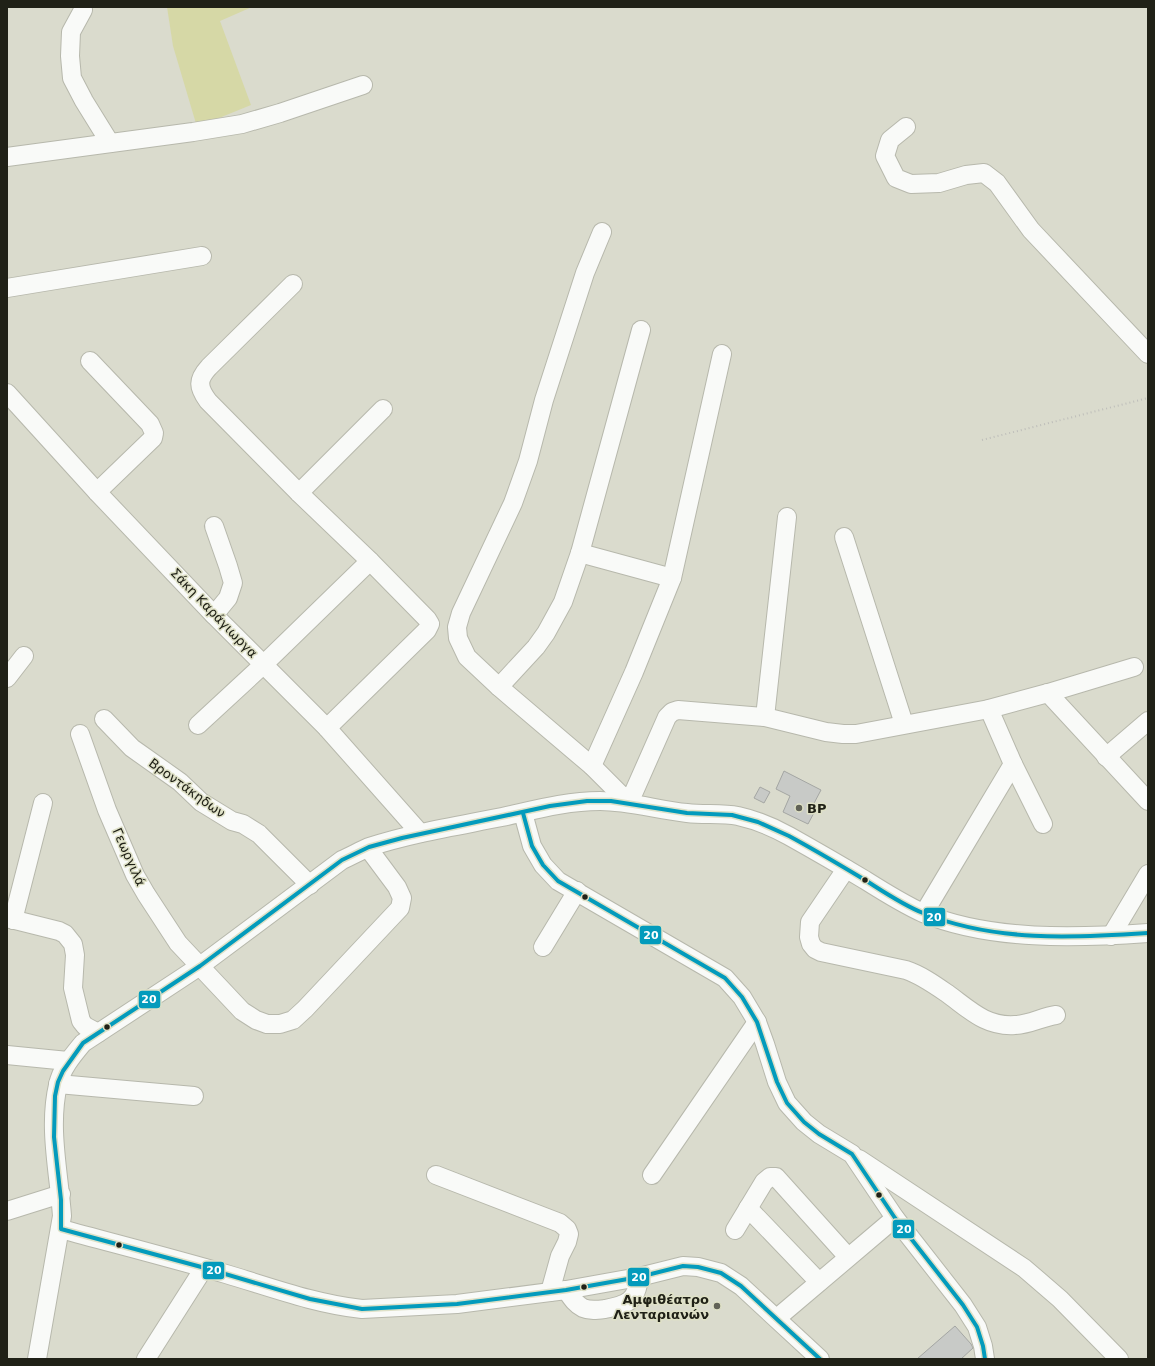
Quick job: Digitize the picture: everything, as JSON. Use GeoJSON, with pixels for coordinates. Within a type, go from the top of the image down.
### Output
{"type":"FeatureCollection","features":[{"type":"Feature","properties":{"kind":"street"},"geometry":{"type":"LineString","coordinates":[[83,10],[71,32],[70,56],[72,78],[84,101],[110,143]]}},
{"type":"Feature","properties":{"kind":"street"},"geometry":{"type":"LineString","coordinates":[[7,157],[242,124],[363,85]]}},
{"type":"Feature","properties":{"kind":"street"},"geometry":{"type":"LineString","coordinates":[[906,127],[890,140],[885,156],[896,178],[911,184],[939,183],[966,175],[984,174],[996,183],[1030,230],[1148,354]]}},
{"type":"Feature","properties":{"kind":"street"},"geometry":{"type":"LineString","coordinates":[[602,232],[585,274],[544,400],[528,461],[513,503],[461,613],[457,627],[458,638],[467,657],[499,687],[592,766],[629,803]]}},
{"type":"Feature","properties":{"kind":"street"},"geometry":{"type":"LineString","coordinates":[[7,288],[202,256]]}},
{"type":"Feature","properties":{"kind":"street"},"geometry":{"type":"LineString","coordinates":[[293,284],[202,374],[200,382],[201,391],[208,401],[299,493],[370,560],[430,624],[428,630],[327,728]]}},
{"type":"Feature","properties":{"kind":"street"},"geometry":{"type":"LineString","coordinates":[[499,687],[536,647],[546,633],[563,602],[580,553],[641,330]]}},
{"type":"Feature","properties":{"kind":"street"},"geometry":{"type":"LineString","coordinates":[[592,766],[634,672],[672,578],[722,354]]}},
{"type":"Feature","properties":{"kind":"street"},"geometry":{"type":"LineString","coordinates":[[90,361],[150,424],[154,433],[153,438],[97,492]]}},
{"type":"Feature","properties":{"kind":"street","name":"Σάκη Καράγιωργα"},"geometry":{"type":"LineString","coordinates":[[7,393],[97,492],[214,614],[327,728],[420,833]]}},
{"type":"Feature","properties":{"kind":"street"},"geometry":{"type":"LineString","coordinates":[[299,493],[383,409]]}},
{"type":"Feature","properties":{"kind":"street"},"geometry":{"type":"LineString","coordinates":[[765,717],[787,517]]}},
{"type":"Feature","properties":{"kind":"street"},"geometry":{"type":"LineString","coordinates":[[214,526],[233,583],[228,598],[214,614]]}},
{"type":"Feature","properties":{"kind":"street"},"geometry":{"type":"LineString","coordinates":[[844,537],[904,724]]}},
{"type":"Feature","properties":{"kind":"street"},"geometry":{"type":"LineString","coordinates":[[580,553],[672,578]]}},
{"type":"Feature","properties":{"kind":"street"},"geometry":{"type":"LineString","coordinates":[[198,725],[264,664],[370,560]]}},
{"type":"Feature","properties":{"kind":"street"},"geometry":{"type":"LineString","coordinates":[[7,678],[24,656]]}},
{"type":"Feature","properties":{"kind":"street"},"geometry":{"type":"LineString","coordinates":[[629,803],[667,717],[672,712],[678,710],[765,717],[826,732],[856,734],[989,709],[1134,667]]}},
{"type":"Feature","properties":{"kind":"street"},"geometry":{"type":"LineString","coordinates":[[1048,693],[1148,801]]}},
{"type":"Feature","properties":{"kind":"street"},"geometry":{"type":"LineString","coordinates":[[989,709],[1013,764],[1043,824]]}},
{"type":"Feature","properties":{"kind":"street","name":"Βροντάκηδων"},"geometry":{"type":"LineString","coordinates":[[104,719],[132,748],[180,782],[201,802],[225,817],[243,824],[259,834],[310,885]]}},
{"type":"Feature","properties":{"kind":"street"},"geometry":{"type":"LineString","coordinates":[[1106,756],[1148,721]]}},
{"type":"Feature","properties":{"kind":"street","name":"Γεωργιλά"},"geometry":{"type":"LineString","coordinates":[[80,734],[107,810],[135,875],[146,894],[178,943],[242,1010],[256,1020],[267,1024],[280,1024],[293,1020],[311,1003],[400,908],[402,898],[397,887],[368,848]]}},
{"type":"Feature","properties":{"kind":"street"},"geometry":{"type":"LineString","coordinates":[[924,913],[1013,764]]}},
{"type":"Feature","properties":{"kind":"street"},"geometry":{"type":"LineString","coordinates":[[37,1359],[61,1229],[61,1194],[55,1152],[54,1114],[58,1084],[68,1061],[83,1043],[200,966],[342,860],[368,848],[420,833],[523,813],[545,807],[576,802],[601,801],[629,803],[652,809],[737,816],[753,820],[772,827],[789,836],[906,905],[944,920],[970,927],[1001,932],[1064,936],[1111,936],[1148,933]]}},
{"type":"Feature","properties":{"kind":"street"},"geometry":{"type":"LineString","coordinates":[[43,803],[10,919],[59,931],[65,934],[73,944],[75,955],[73,988],[81,1021],[85,1026],[98,1033]]}},
{"type":"Feature","properties":{"kind":"street"},"geometry":{"type":"LineString","coordinates":[[523,813],[532,846],[542,865],[558,881],[725,978],[742,997],[757,1022],[766,1044],[777,1082],[787,1103],[804,1122],[819,1134],[852,1154],[1024,1268],[1060,1299],[1119,1359]]}},
{"type":"Feature","properties":{"kind":"street"},"geometry":{"type":"LineString","coordinates":[[846,869],[810,922],[809,937],[811,944],[815,949],[822,952],[896,967],[915,973],[948,994],[970,1011],[995,1024],[1017,1025],[1056,1015]]}},
{"type":"Feature","properties":{"kind":"street"},"geometry":{"type":"LineString","coordinates":[[1111,936],[1132,898],[1148,874]]}},
{"type":"Feature","properties":{"kind":"street"},"geometry":{"type":"LineString","coordinates":[[543,947],[577,891]]}},
{"type":"Feature","properties":{"kind":"street"},"geometry":{"type":"LineString","coordinates":[[652,1175],[757,1022]]}},
{"type":"Feature","properties":{"kind":"street"},"geometry":{"type":"LineString","coordinates":[[7,1055],[68,1061]]}},
{"type":"Feature","properties":{"kind":"street"},"geometry":{"type":"LineString","coordinates":[[58,1084],[194,1096]]}},
{"type":"Feature","properties":{"kind":"street"},"geometry":{"type":"LineString","coordinates":[[852,1154],[895,1218],[963,1305],[977,1327],[983,1346],[985,1359]]}},
{"type":"Feature","properties":{"kind":"street"},"geometry":{"type":"LineString","coordinates":[[436,1174],[560,1223],[567,1228],[569,1234],[567,1242],[560,1256],[558,1291]]}},
{"type":"Feature","properties":{"kind":"street"},"geometry":{"type":"LineString","coordinates":[[735,1230],[764,1182],[770,1177],[776,1177],[848,1257]]}},
{"type":"Feature","properties":{"kind":"street"},"geometry":{"type":"LineString","coordinates":[[7,1211],[61,1194]]}},
{"type":"Feature","properties":{"kind":"street"},"geometry":{"type":"LineString","coordinates":[[748,1208],[819,1282]]}},
{"type":"Feature","properties":{"kind":"street"},"geometry":{"type":"LineString","coordinates":[[777,1318],[895,1218]]}},
{"type":"Feature","properties":{"kind":"street"},"geometry":{"type":"LineString","coordinates":[[61,1229],[318,1301],[362,1309],[457,1304],[558,1291],[639,1277],[683,1266],[698,1267],[721,1273],[740,1286],[777,1318],[820,1359]]}},
{"type":"Feature","properties":{"kind":"street"},"geometry":{"type":"LineString","coordinates":[[146,1359],[204,1268]]}},
{"type":"Feature","properties":{"kind":"street"},"geometry":{"type":"LineString","coordinates":[[558,1291],[583,1308],[591,1310],[617,1307],[626,1304],[634,1297],[638,1288],[639,1277]]}},
{"type":"Feature","properties":{"kind":"path"},"geometry":{"type":"LineString","coordinates":[[982,440],[1148,398]]}},
{"type":"Feature","properties":{"kind":"green space"},"geometry":{"type":"Polygon","coordinates":[[[167,7],[252,7],[220,21],[251,105],[197,127],[173,46],[167,7]]]}},
{"type":"Feature","properties":{"kind":"building"},"geometry":{"type":"Polygon","coordinates":[[[784,771],[821,790],[812,807],[816,809],[808,824],[783,812],[790,796],[776,789],[784,771]]]}},
{"type":"Feature","properties":{"kind":"building"},"geometry":{"type":"Polygon","coordinates":[[[760,787],[770,792],[764,803],[754,798],[760,787]]]}},
{"type":"Feature","properties":{"kind":"building"},"geometry":{"type":"Polygon","coordinates":[[[955,1326],[973,1348],[961,1359],[917,1359],[955,1326]]]}},
{"type":"Feature","properties":{"kind":"transit line","name":"20"},"geometry":{"type":"LineString","coordinates":[[820,1359],[741,1286],[721,1273],[698,1267],[683,1266],[639,1277],[566,1290],[457,1304],[362,1309],[310,1299],[205,1268],[61,1229],[61,1200],[54,1137],[55,1096],[58,1082],[63,1071],[83,1043],[200,966],[342,860],[369,847],[402,838],[550,806],[587,801],[611,801],[687,813],[732,815],[758,822],[799,841],[916,910],[950,922],[978,929],[1034,936],[1063,937],[1148,933]]}},
{"type":"Feature","properties":{"kind":"transit line","name":"20"},"geometry":{"type":"LineString","coordinates":[[523,813],[532,846],[543,865],[558,881],[725,978],[742,997],[757,1022],[777,1082],[787,1103],[804,1122],[819,1134],[852,1154],[895,1218],[963,1305],[977,1327],[983,1346],[985,1359]]}},
{"type":"Feature","properties":{"kind":"place","name":"BP"},"geometry":{"type":"Point","coordinates":[799,808]}},
{"type":"Feature","properties":{"kind":"place","name":"Αμφιθέατρο Λενταριανών"},"geometry":{"type":"Point","coordinates":[717,1306]}}]}
